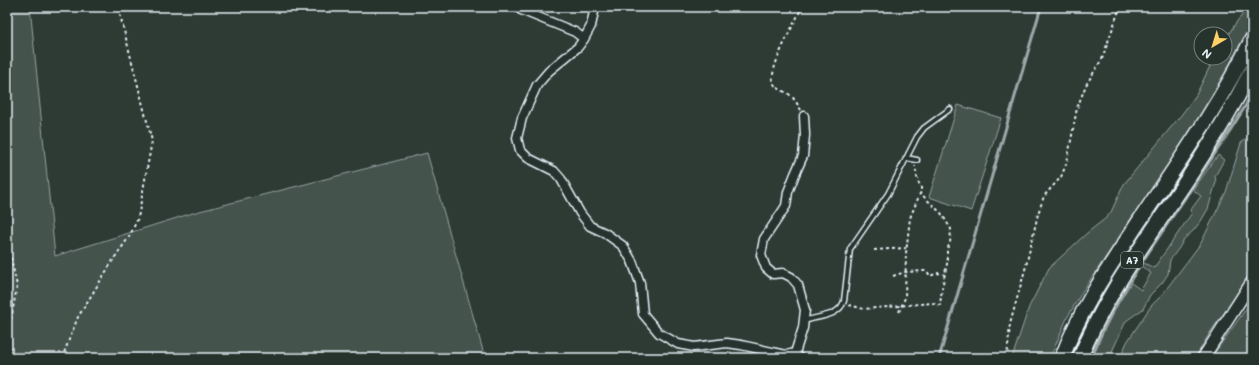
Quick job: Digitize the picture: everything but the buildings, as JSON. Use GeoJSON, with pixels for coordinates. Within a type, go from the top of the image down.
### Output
{"type":"FeatureCollection","features":[{"type":"Feature","properties":{"kind":"highway","name":"A7"},"geometry":{"type":"LineString","coordinates":[[1062,358],[1093,293],[1109,266],[1206,120],[1228,84],[1252,39]]}},
{"type":"Feature","properties":{"kind":"highway","name":"A7"},"geometry":{"type":"LineString","coordinates":[[1080,358],[1100,314],[1122,276],[1195,169],[1252,70]]}},
{"type":"Feature","properties":{"kind":"highway"},"geometry":{"type":"LineString","coordinates":[[1054,358],[1071,321],[1093,293]]}},
{"type":"Feature","properties":{"kind":"main road"},"geometry":{"type":"LineString","coordinates":[[1203,358],[1252,282]]}},
{"type":"Feature","properties":{"kind":"street"},"geometry":{"type":"LineString","coordinates":[[518,7],[526,12],[575,32],[584,40]]}},
{"type":"Feature","properties":{"kind":"street"},"geometry":{"type":"LineString","coordinates":[[595,7],[591,26],[584,40],[578,47],[549,71],[537,85],[522,118],[517,138],[520,150],[528,158],[554,171],[561,179],[580,213],[590,226],[622,246],[632,261],[640,283],[643,314],[659,332],[678,344],[694,347],[727,343],[786,355],[797,355],[805,310],[798,286],[791,277],[783,273],[774,274],[766,268],[761,256],[764,239],[786,206],[788,192],[803,156],[805,135],[804,116]]}},
{"type":"Feature","properties":{"kind":"lane"},"geometry":{"type":"LineString","coordinates":[[804,321],[814,317],[831,314],[839,310],[844,304],[850,249],[888,194],[912,145],[924,128],[950,109]]}},
{"type":"Feature","properties":{"kind":"lane"},"geometry":{"type":"LineString","coordinates":[[906,158],[915,160]]}},
{"type":"Feature","properties":{"kind":"path"},"geometry":{"type":"LineString","coordinates":[[62,358],[78,317],[111,263],[129,237],[138,218],[152,141],[118,7]]}},
{"type":"Feature","properties":{"kind":"path"},"geometry":{"type":"LineString","coordinates":[[802,7],[792,26],[776,64],[772,78],[774,84],[778,88],[791,96],[804,116]]}},
{"type":"Feature","properties":{"kind":"path"},"geometry":{"type":"LineString","coordinates":[[1006,358],[1010,324],[1038,214],[1044,196],[1061,177],[1067,162],[1077,108],[1086,85],[1102,59],[1120,7]]}},
{"type":"Feature","properties":{"kind":"path"},"geometry":{"type":"LineString","coordinates":[[899,312],[905,298],[906,248],[910,218],[920,193],[921,186],[918,182],[915,160]]}},
{"type":"Feature","properties":{"kind":"path"},"geometry":{"type":"LineString","coordinates":[[844,304],[864,309],[932,303],[940,305],[951,229],[941,213],[920,193]]}},
{"type":"Feature","properties":{"kind":"path"},"geometry":{"type":"LineString","coordinates":[[7,202],[12,210],[7,225]]}},
{"type":"Feature","properties":{"kind":"path"},"geometry":{"type":"LineString","coordinates":[[7,240],[17,286],[9,331],[12,358]]}},
{"type":"Feature","properties":{"kind":"path"},"geometry":{"type":"LineString","coordinates":[[874,250],[906,248]]}},
{"type":"Feature","properties":{"kind":"path"},"geometry":{"type":"LineString","coordinates":[[893,276],[906,272],[927,271],[930,276],[938,273],[945,275]]}},
{"type":"Feature","properties":{"kind":"shaded area"},"geometry":{"type":"Polygon","coordinates":[[[7,7],[30,7],[55,256],[196,212],[427,153],[485,358],[7,358],[7,7]]]}},
{"type":"Feature","properties":{"kind":"shaded area"},"geometry":{"type":"Polygon","coordinates":[[[1249,7],[1252,7],[1252,24],[1233,61],[1233,27],[1249,7]]]}},
{"type":"Feature","properties":{"kind":"shaded area"},"geometry":{"type":"Polygon","coordinates":[[[1252,53],[1252,60],[1243,77],[1194,157],[1191,155],[1252,53]]]}},
{"type":"Feature","properties":{"kind":"shaded area"},"geometry":{"type":"Polygon","coordinates":[[[1210,66],[1231,66],[1199,120],[1082,292],[1067,318],[1050,358],[1012,358],[1029,307],[1049,268],[1087,233],[1106,218],[1111,212],[1124,184],[1196,95],[1210,66]]]}},
{"type":"Feature","properties":{"kind":"shaded area"},"geometry":{"type":"Polygon","coordinates":[[[958,105],[1001,118],[971,211],[929,197],[958,105]]]}},
{"type":"Feature","properties":{"kind":"shaded area"},"geometry":{"type":"Polygon","coordinates":[[[1252,134],[1252,269],[1242,288],[1211,331],[1195,358],[1120,358],[1127,342],[1151,306],[1161,296],[1201,243],[1226,192],[1241,143],[1252,134]]]}},
{"type":"Feature","properties":{"kind":"shaded area"},"geometry":{"type":"Polygon","coordinates":[[[1218,155],[1224,160],[1215,176],[1216,182],[1208,209],[1201,221],[1184,239],[1170,260],[1168,274],[1162,283],[1150,295],[1143,309],[1126,321],[1109,358],[1093,358],[1110,319],[1131,283],[1141,290],[1151,273],[1141,266],[1144,263],[1154,268],[1192,213],[1190,211],[1201,196],[1193,190],[1218,155]]]}},
{"type":"Feature","properties":{"kind":"shaded area"},"geometry":{"type":"Polygon","coordinates":[[[1142,229],[1144,231],[1125,259],[1073,358],[1070,358],[1085,325],[1103,292],[1142,229]]]}},
{"type":"Feature","properties":{"kind":"shaded area"},"geometry":{"type":"Polygon","coordinates":[[[1252,298],[1252,358],[1211,358],[1248,306],[1252,298]]]}},
{"type":"Feature","properties":{"kind":"waterway"},"geometry":{"type":"LineString","coordinates":[[939,358],[1041,7]]}},
{"type":"Feature","properties":{"kind":"waterway"},"geometry":{"type":"LineString","coordinates":[[1091,358],[1109,318],[1130,280],[1252,95]]}}]}
